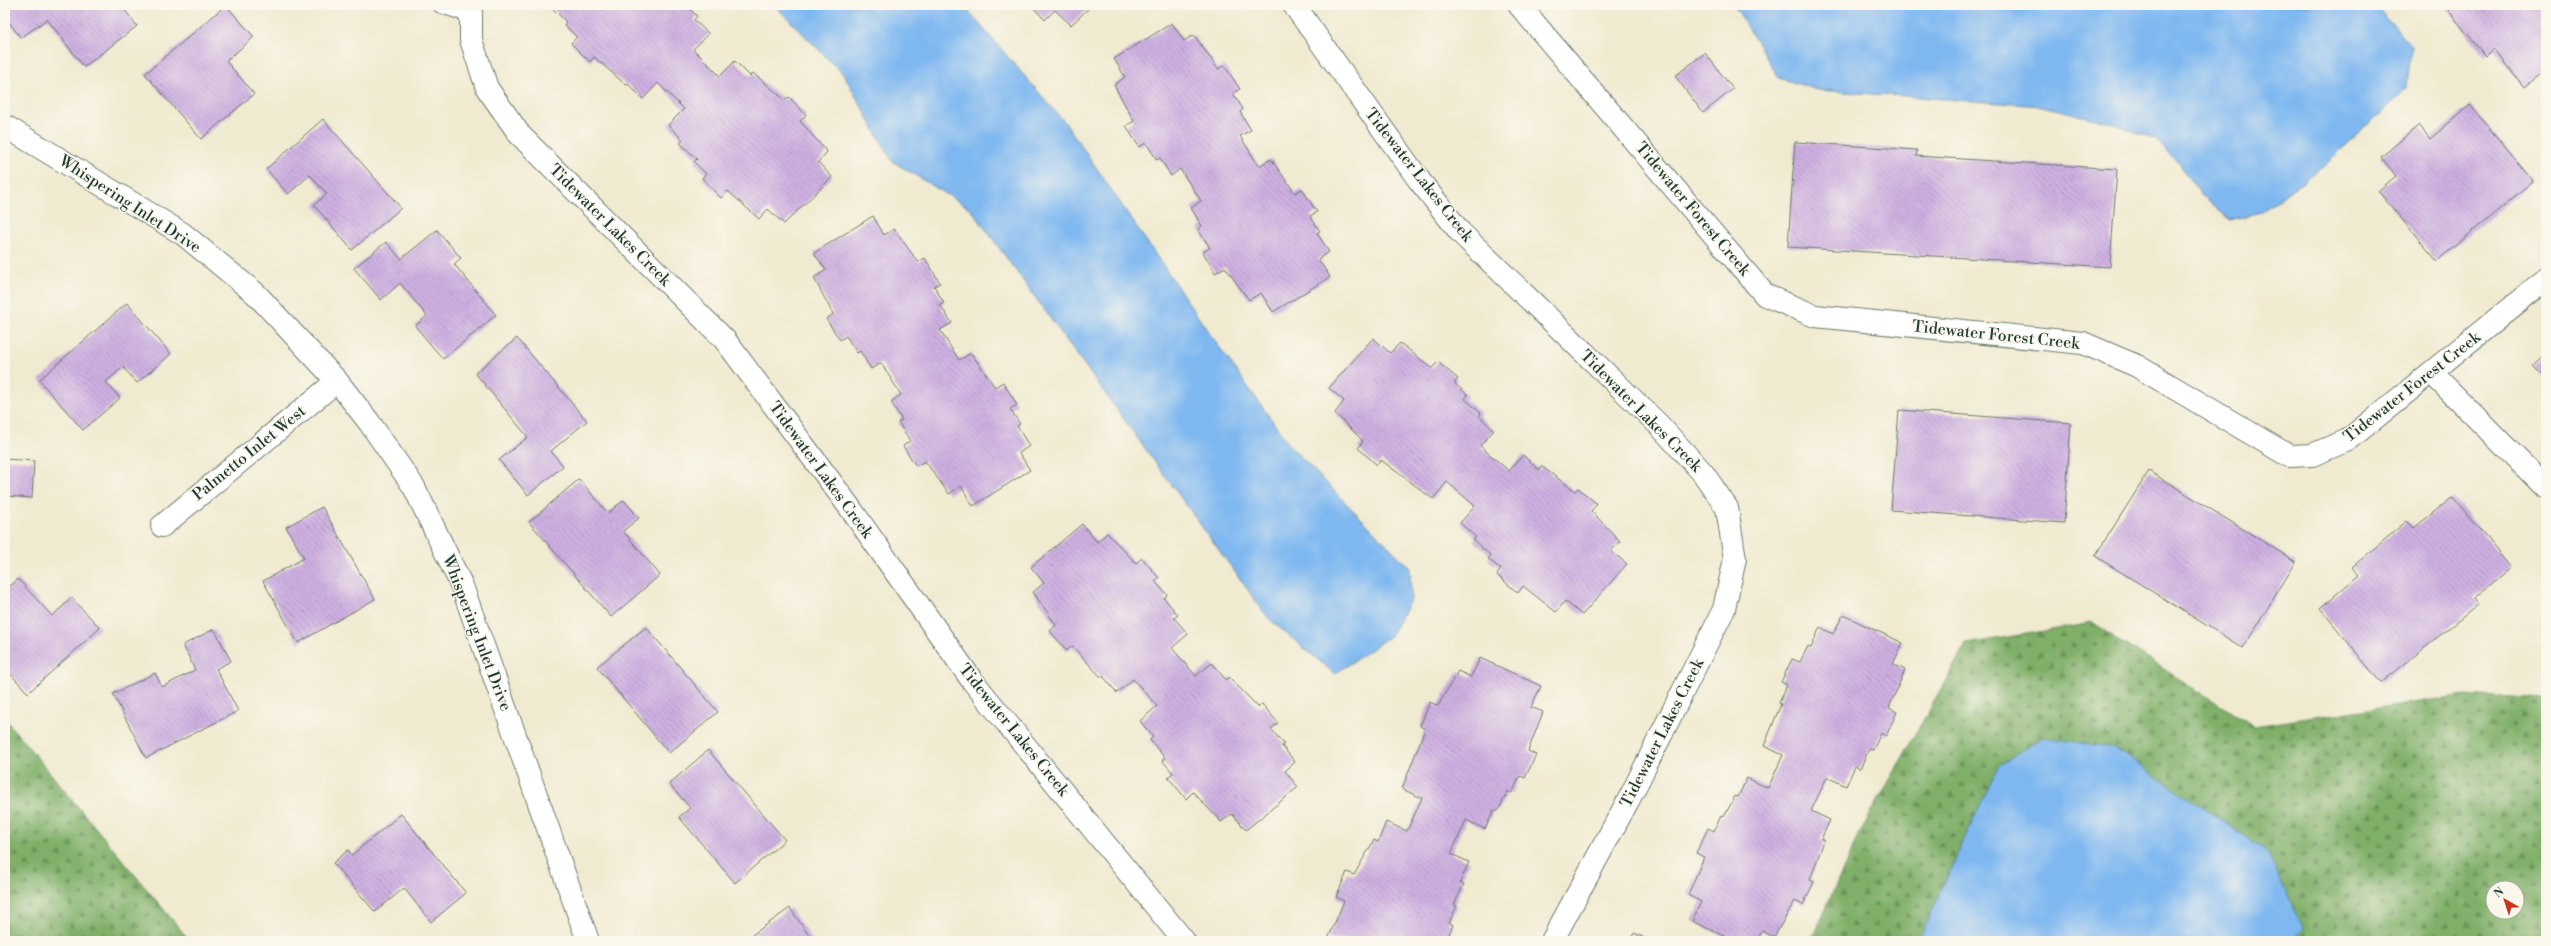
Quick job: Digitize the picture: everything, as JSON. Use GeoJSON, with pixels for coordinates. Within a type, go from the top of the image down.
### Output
{"type":"FeatureCollection","features":[{"type":"Feature","properties":{"kind":"street","name":"Tidewater Lakes Creek"},"geometry":{"type":"LineString","coordinates":[[1294,5],[1419,180],[1460,232],[1659,425],[1703,473],[1727,508],[1735,559],[1724,610],[1629,799],[1552,941]]}},
{"type":"Feature","properties":{"kind":"street","name":"Tidewater Forest Creek"},"geometry":{"type":"LineString","coordinates":[[1519,5],[1765,295],[1814,316],[2083,343],[2136,366],[2289,456],[2312,455],[2348,440],[2546,279]]}},
{"type":"Feature","properties":{"kind":"street","name":"Tidewater Lakes Creek"},"geometry":{"type":"LineString","coordinates":[[470,9],[470,40],[487,88],[520,135],[725,340],[848,506],[971,679],[1184,941]]}},
{"type":"Feature","properties":{"kind":"street","name":"Whispering Inlet Drive"},"geometry":{"type":"LineString","coordinates":[[5,126],[183,234],[256,294],[337,381],[414,487],[462,586],[588,941]]}},
{"type":"Feature","properties":{"kind":"street"},"geometry":{"type":"LineString","coordinates":[[2432,373],[2546,488]]}},
{"type":"Feature","properties":{"kind":"street","name":"Palmetto Inlet West"},"geometry":{"type":"LineString","coordinates":[[162,526],[337,381]]}},
{"type":"Feature","properties":{"kind":"lane"},"geometry":{"type":"LineString","coordinates":[[441,5],[470,9]]}},
{"type":"Feature","properties":{"kind":"green space"},"geometry":{"type":"Polygon","coordinates":[[[2092,623],[2253,726],[2465,695],[2546,700],[2546,941],[2291,941],[2303,928],[1998,766],[1918,941],[1810,941],[1860,833],[1966,644],[2092,623]]]}},
{"type":"Feature","properties":{"kind":"green space"},"geometry":{"type":"Polygon","coordinates":[[[5,719],[190,941],[5,941],[5,719]]]}},
{"type":"Feature","properties":{"kind":"water"},"geometry":{"type":"Polygon","coordinates":[[[774,5],[963,5],[1067,125],[1205,327],[1291,447],[1410,568],[1411,599],[1391,635],[1335,674],[1269,619],[971,209],[892,161],[844,75],[774,5]]]}},
{"type":"Feature","properties":{"kind":"water"},"geometry":{"type":"Polygon","coordinates":[[[1734,5],[2375,5],[2411,45],[2407,88],[2325,165],[2261,212],[2230,220],[2202,196],[2177,162],[2155,139],[2111,123],[2042,106],[1818,90],[1779,78],[1734,5]]]}},
{"type":"Feature","properties":{"kind":"water"},"geometry":{"type":"Polygon","coordinates":[[[2043,737],[2114,748],[2266,850],[2303,928],[2291,941],[1918,941],[1998,766],[2043,737]]]}},
{"type":"Feature","properties":{"kind":"building"},"geometry":{"type":"Polygon","coordinates":[[[5,5],[121,5],[137,26],[84,67],[47,19],[21,38],[5,17],[5,5]]]}},
{"type":"Feature","properties":{"kind":"building"},"geometry":{"type":"Polygon","coordinates":[[[226,5],[254,37],[226,61],[254,94],[201,139],[145,74],[226,5]]]}},
{"type":"Feature","properties":{"kind":"building"},"geometry":{"type":"Polygon","coordinates":[[[686,5],[697,16],[694,20],[709,34],[693,49],[720,76],[735,61],[750,76],[753,73],[785,100],[789,97],[806,115],[800,121],[827,152],[818,162],[832,177],[784,224],[768,209],[759,219],[728,191],[721,198],[702,178],[706,174],[694,162],[697,159],[680,143],[683,140],[668,125],[684,109],[658,83],[643,99],[628,84],[626,85],[594,57],[590,62],[571,43],[577,37],[564,25],[566,22],[550,6],[686,5]]]}},
{"type":"Feature","properties":{"kind":"building"},"geometry":{"type":"Polygon","coordinates":[[[1031,5],[1092,5],[1071,25],[1055,10],[1045,20],[1031,5]]]}},
{"type":"Feature","properties":{"kind":"building"},"geometry":{"type":"Polygon","coordinates":[[[2444,5],[2546,5],[2546,69],[2524,87],[2493,49],[2485,56],[2444,5]]]}},
{"type":"Feature","properties":{"kind":"building"},"geometry":{"type":"Polygon","coordinates":[[[1172,23],[1184,41],[1194,35],[1218,69],[1224,65],[1240,89],[1233,93],[1243,109],[1240,112],[1251,130],[1240,136],[1259,166],[1271,159],[1295,193],[1302,189],[1317,212],[1310,216],[1320,231],[1317,233],[1329,252],[1318,259],[1330,277],[1273,312],[1261,293],[1249,300],[1225,267],[1215,273],[1203,252],[1210,248],[1198,229],[1202,226],[1191,208],[1201,201],[1180,169],[1171,176],[1160,158],[1157,160],[1146,143],[1139,147],[1126,126],[1134,121],[1114,85],[1125,77],[1114,59],[1172,23]]]}},
{"type":"Feature","properties":{"kind":"building"},"geometry":{"type":"Polygon","coordinates":[[[1705,53],[1733,89],[1703,113],[1675,76],[1705,53]]]}},
{"type":"Feature","properties":{"kind":"building"},"geometry":{"type":"Polygon","coordinates":[[[2470,105],[2533,181],[2437,261],[2378,191],[2396,176],[2381,157],[2419,125],[2430,139],[2470,105]]]}},
{"type":"Feature","properties":{"kind":"building"},"geometry":{"type":"Polygon","coordinates":[[[323,119],[401,208],[352,250],[314,205],[327,194],[310,175],[288,194],[266,169],[323,119]]]}},
{"type":"Feature","properties":{"kind":"building"},"geometry":{"type":"Polygon","coordinates":[[[1795,142],[1917,150],[1916,156],[2117,169],[2110,267],[1788,247],[1795,142]]]}},
{"type":"Feature","properties":{"kind":"building"},"geometry":{"type":"Polygon","coordinates":[[[873,216],[884,235],[894,229],[918,262],[925,258],[940,283],[934,286],[944,303],[940,305],[952,323],[940,330],[959,360],[971,353],[995,387],[1003,382],[1017,405],[1010,409],[1020,424],[1017,426],[1029,446],[1019,453],[1030,470],[973,506],[961,486],[949,494],[925,461],[916,466],[903,446],[910,441],[898,422],[902,420],[891,402],[901,395],[881,363],[871,369],[860,351],[857,353],[846,336],[840,340],[826,319],[833,314],[814,278],[826,270],[814,253],[873,216]]]}},
{"type":"Feature","properties":{"kind":"building"},"geometry":{"type":"Polygon","coordinates":[[[437,230],[461,258],[454,264],[496,315],[443,359],[415,326],[427,316],[400,283],[381,300],[354,268],[386,242],[401,259],[437,230]]]}},
{"type":"Feature","properties":{"kind":"building"},"geometry":{"type":"Polygon","coordinates":[[[127,303],[171,354],[137,383],[123,367],[106,382],[120,398],[83,430],[39,380],[127,303]]]}},
{"type":"Feature","properties":{"kind":"building"},"geometry":{"type":"Polygon","coordinates":[[[517,338],[587,421],[551,451],[563,466],[528,495],[499,460],[528,437],[475,373],[517,338]]]}},
{"type":"Feature","properties":{"kind":"building"},"geometry":{"type":"Polygon","coordinates":[[[1373,338],[1390,353],[1400,343],[1432,368],[1438,362],[1458,379],[1454,383],[1468,395],[1465,399],[1481,413],[1479,416],[1494,430],[1480,446],[1509,471],[1523,455],[1539,470],[1541,466],[1575,491],[1578,488],[1597,504],[1591,511],[1620,541],[1611,551],[1627,564],[1582,615],[1565,601],[1556,612],[1523,586],[1518,593],[1497,575],[1501,569],[1488,559],[1491,556],[1473,540],[1476,537],[1460,523],[1475,506],[1447,482],[1433,499],[1381,460],[1377,465],[1358,448],[1363,441],[1335,413],[1344,401],[1329,388],[1373,338]]]}},
{"type":"Feature","properties":{"kind":"building"},"geometry":{"type":"Polygon","coordinates":[[[2546,354],[2546,379],[2533,366],[2546,354]]]}},
{"type":"Feature","properties":{"kind":"building"},"geometry":{"type":"Polygon","coordinates":[[[1899,410],[2071,423],[2064,523],[1891,510],[1899,410]]]}},
{"type":"Feature","properties":{"kind":"building"},"geometry":{"type":"Polygon","coordinates":[[[5,459],[34,461],[32,498],[5,496],[5,459]]]}},
{"type":"Feature","properties":{"kind":"building"},"geometry":{"type":"Polygon","coordinates":[[[2149,471],[2296,562],[2243,648],[2095,556],[2149,471]]]}},
{"type":"Feature","properties":{"kind":"building"},"geometry":{"type":"Polygon","coordinates":[[[579,479],[608,513],[624,500],[639,518],[623,531],[660,575],[611,617],[529,522],[579,479]]]}},
{"type":"Feature","properties":{"kind":"building"},"geometry":{"type":"Polygon","coordinates":[[[2453,497],[2511,568],[2474,598],[2479,604],[2381,683],[2320,608],[2359,575],[2352,567],[2407,521],[2414,528],[2453,497]]]}},
{"type":"Feature","properties":{"kind":"building"},"geometry":{"type":"Polygon","coordinates":[[[322,507],[375,599],[298,643],[263,581],[304,558],[286,527],[322,507]]]}},
{"type":"Feature","properties":{"kind":"building"},"geometry":{"type":"Polygon","coordinates":[[[1082,524],[1097,542],[1107,533],[1136,563],[1142,558],[1159,578],[1155,581],[1167,595],[1164,598],[1178,615],[1174,618],[1188,634],[1172,648],[1196,676],[1212,663],[1226,680],[1229,677],[1258,707],[1262,704],[1278,723],[1271,729],[1284,744],[1282,746],[1295,762],[1285,771],[1298,787],[1246,830],[1232,814],[1221,822],[1193,792],[1186,799],[1168,777],[1173,773],[1162,760],[1165,758],[1150,740],[1153,737],[1140,721],[1157,706],[1133,679],[1117,693],[1103,676],[1101,677],[1072,646],[1067,651],[1050,631],[1056,625],[1033,592],[1044,583],[1031,567],[1082,524]]]}},
{"type":"Feature","properties":{"kind":"building"},"geometry":{"type":"Polygon","coordinates":[[[18,579],[52,616],[72,598],[100,628],[28,693],[5,668],[5,591],[18,579]]]}},
{"type":"Feature","properties":{"kind":"building"},"geometry":{"type":"Polygon","coordinates":[[[1843,615],[1903,643],[1893,664],[1905,670],[1889,708],[1897,712],[1886,736],[1881,733],[1873,750],[1869,749],[1860,769],[1855,766],[1846,786],[1827,777],[1811,811],[1830,820],[1821,839],[1824,841],[1810,880],[1814,882],[1803,905],[1795,901],[1774,937],[1762,931],[1757,941],[1734,941],[1692,921],[1701,902],[1688,895],[1704,857],[1696,853],[1708,828],[1714,831],[1721,816],[1724,817],[1735,796],[1738,797],[1747,778],[1768,788],[1783,755],[1764,746],[1787,685],[1781,682],[1792,659],[1800,662],[1808,646],[1811,648],[1820,627],[1833,634],[1843,615]]]}},
{"type":"Feature","properties":{"kind":"building"},"geometry":{"type":"Polygon","coordinates":[[[646,627],[718,712],[669,753],[597,667],[646,627]]]}},
{"type":"Feature","properties":{"kind":"building"},"geometry":{"type":"Polygon","coordinates":[[[214,629],[231,661],[216,669],[238,711],[146,758],[113,694],[155,673],[162,687],[195,670],[183,645],[214,629]]]}},
{"type":"Feature","properties":{"kind":"building"},"geometry":{"type":"Polygon","coordinates":[[[1480,658],[1541,686],[1531,707],[1543,712],[1528,751],[1536,755],[1525,778],[1520,776],[1512,793],[1508,791],[1498,811],[1494,810],[1485,829],[1466,820],[1451,854],[1469,862],[1460,882],[1464,884],[1454,905],[1457,906],[1449,923],[1453,925],[1446,941],[1328,939],[1344,901],[1336,897],[1347,872],[1354,875],[1374,840],[1378,842],[1386,822],[1407,831],[1422,798],[1402,789],[1425,729],[1420,726],[1430,702],[1438,706],[1458,671],[1471,677],[1480,658]]]}},
{"type":"Feature","properties":{"kind":"building"},"geometry":{"type":"Polygon","coordinates":[[[708,750],[785,840],[735,883],[679,817],[690,808],[669,784],[708,750]]]}},
{"type":"Feature","properties":{"kind":"building"},"geometry":{"type":"Polygon","coordinates":[[[401,814],[466,893],[431,922],[404,888],[375,912],[333,863],[348,850],[352,855],[401,814]]]}},
{"type":"Feature","properties":{"kind":"building"},"geometry":{"type":"Polygon","coordinates":[[[790,908],[813,941],[756,941],[752,935],[790,908]]]}},
{"type":"Feature","properties":{"kind":"building"},"geometry":{"type":"Polygon","coordinates":[[[1634,933],[1651,941],[1630,941],[1634,933]]]}}]}
